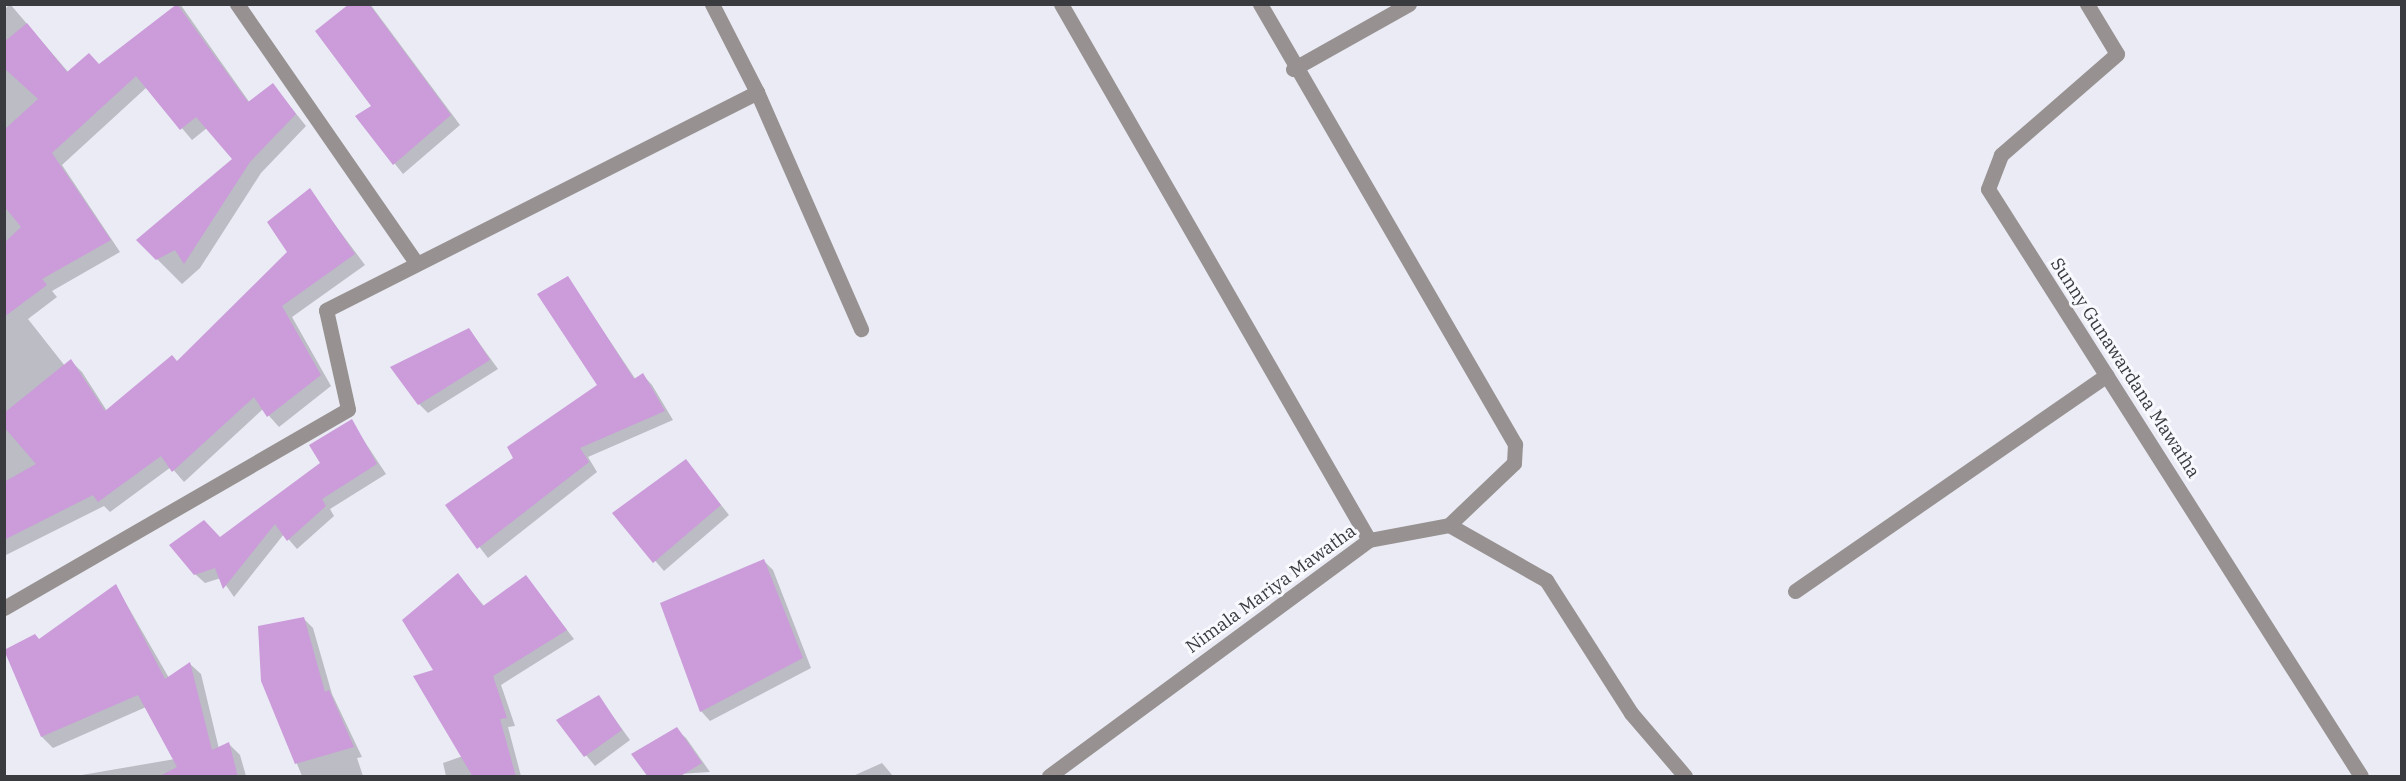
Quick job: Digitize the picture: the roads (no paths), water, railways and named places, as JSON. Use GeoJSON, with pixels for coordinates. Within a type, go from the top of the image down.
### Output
{"type":"FeatureCollection","features":[{"type":"Feature","properties":{"kind":"street"},"geometry":{"type":"LineString","coordinates":[[237,4],[415,261]]}},
{"type":"Feature","properties":{"kind":"street"},"geometry":{"type":"LineString","coordinates":[[712,4],[757,92],[861,329]]}},
{"type":"Feature","properties":{"kind":"street"},"geometry":{"type":"LineString","coordinates":[[1061,4],[1369,540]]}},
{"type":"Feature","properties":{"kind":"street"},"geometry":{"type":"LineString","coordinates":[[1260,4],[1293,69],[1515,444],[1514,463],[1449,525],[1546,580],[1631,713],[1684,777]]}},
{"type":"Feature","properties":{"kind":"street"},"geometry":{"type":"LineString","coordinates":[[1293,69],[1409,4]]}},
{"type":"Feature","properties":{"kind":"street","name":"Sunny Gunawardana Mawatha"},"geometry":{"type":"LineString","coordinates":[[2087,4],[2116,54],[2001,155],[1988,189],[2361,777]]}},
{"type":"Feature","properties":{"kind":"street"},"geometry":{"type":"LineString","coordinates":[[4,608],[348,410],[326,310],[415,261],[757,92]]}},
{"type":"Feature","properties":{"kind":"street"},"geometry":{"type":"LineString","coordinates":[[1795,591],[2107,375]]}},
{"type":"Feature","properties":{"kind":"street","name":"Nimala Mariya Mawatha"},"geometry":{"type":"LineString","coordinates":[[1058,774],[1369,540],[1449,525]]}}]}
